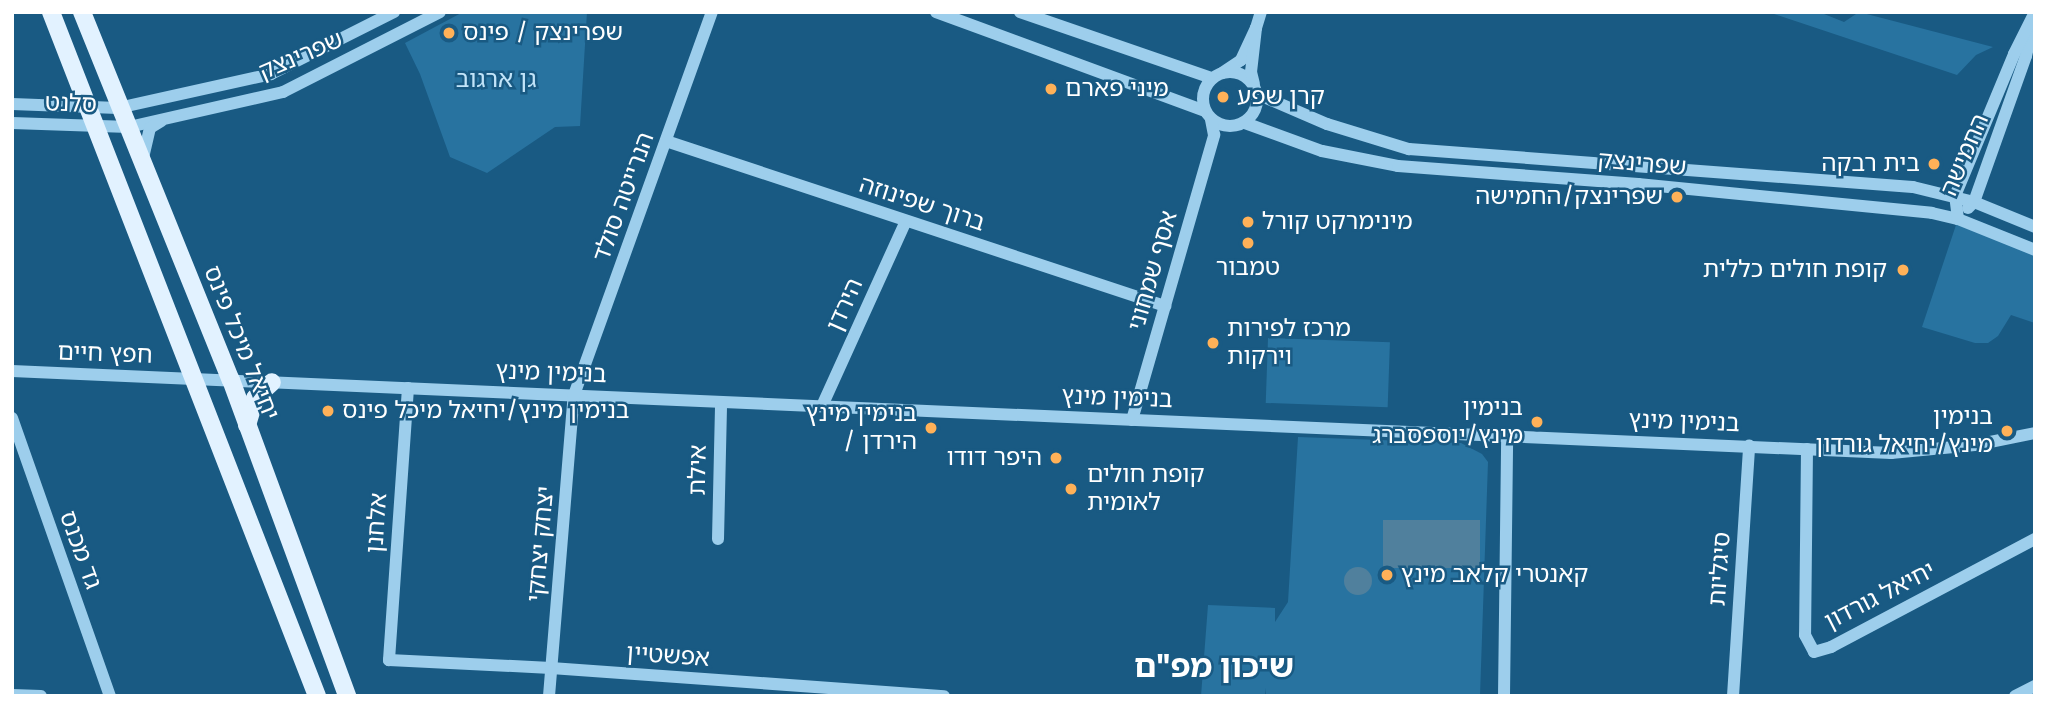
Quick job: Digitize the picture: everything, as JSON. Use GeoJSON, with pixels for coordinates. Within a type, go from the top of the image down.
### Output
{"type":"FeatureCollection","features":[{"type":"Feature","properties":{"kind":"main road"},"geometry":{"type":"LineString","coordinates":[[51,12],[196,379],[317,696]]}},
{"type":"Feature","properties":{"kind":"main road","name":"יחיאל מיכל פינס"},"geometry":{"type":"LineString","coordinates":[[82,12],[118,108],[129,127],[231,380],[347,696]]}},
{"type":"Feature","properties":{"kind":"main road"},"geometry":{"type":"LineString","coordinates":[[247,425],[255,398],[271,382]]}},
{"type":"Feature","properties":{"kind":"street","name":"שפרינצק"},"geometry":{"type":"LineString","coordinates":[[129,127],[283,92],[440,12]]}},
{"type":"Feature","properties":{"kind":"street","name":"הנרייטה סולד"},"geometry":{"type":"LineString","coordinates":[[574,395],[712,12]]}},
{"type":"Feature","properties":{"kind":"street"},"geometry":{"type":"LineString","coordinates":[[936,12],[1208,115],[1227,127]]}},
{"type":"Feature","properties":{"kind":"street"},"geometry":{"type":"LineString","coordinates":[[1020,12],[1217,76],[1239,73],[1255,89]]}},
{"type":"Feature","properties":{"kind":"street"},"geometry":{"type":"LineString","coordinates":[[1208,115],[1203,93],[1217,76],[1241,60],[1261,12]]}},
{"type":"Feature","properties":{"kind":"street","name":"החמישה"},"geometry":{"type":"LineString","coordinates":[[1958,219],[1955,196],[2014,54],[2034,13]]}},
{"type":"Feature","properties":{"kind":"street","name":"החמישה"},"geometry":{"type":"LineString","coordinates":[[1958,219],[1974,202],[2026,56],[2034,13]]}},
{"type":"Feature","properties":{"kind":"street","name":"שפרינצק"},"geometry":{"type":"LineString","coordinates":[[118,108],[271,74],[388,14]]}},
{"type":"Feature","properties":{"kind":"street"},"geometry":{"type":"LineString","coordinates":[[388,14],[397,35]]}},
{"type":"Feature","properties":{"kind":"street"},"geometry":{"type":"LineString","coordinates":[[1214,135],[1227,127],[1245,123],[1255,110],[1255,89],[1251,72],[1256,28]]}},
{"type":"Feature","properties":{"kind":"street","name":"שפרינצק"},"geometry":{"type":"LineString","coordinates":[[1255,89],[1327,124],[1409,149],[1913,187],[1974,202],[2035,227]]}},
{"type":"Feature","properties":{"kind":"street","name":"סלנט"},"geometry":{"type":"LineString","coordinates":[[12,104],[118,108]]}},
{"type":"Feature","properties":{"kind":"street","name":"אסף שמחוני"},"geometry":{"type":"LineString","coordinates":[[1132,420],[1214,135],[1208,115]]}},
{"type":"Feature","properties":{"kind":"street"},"geometry":{"type":"LineString","coordinates":[[143,166],[143,148],[150,128],[164,118]]}},
{"type":"Feature","properties":{"kind":"street","name":"סלנט"},"geometry":{"type":"LineString","coordinates":[[12,123],[129,127]]}},
{"type":"Feature","properties":{"kind":"street","name":"שפרינצק"},"geometry":{"type":"LineString","coordinates":[[1245,123],[1322,151],[1398,166],[1875,205],[1958,219],[2035,250]]}},
{"type":"Feature","properties":{"kind":"street","name":"ברוך שפינוזה"},"geometry":{"type":"LineString","coordinates":[[666,141],[1165,306]]}},
{"type":"Feature","properties":{"kind":"street","name":"הירדן"},"geometry":{"type":"LineString","coordinates":[[822,406],[906,221]]}},
{"type":"Feature","properties":{"kind":"street","name":"חפץ חיים"},"geometry":{"type":"LineString","coordinates":[[12,372],[196,379]]}},
{"type":"Feature","properties":{"kind":"street","name":"בנימין מינץ"},"geometry":{"type":"LineString","coordinates":[[196,379],[1891,453],[2034,436]]}},
{"type":"Feature","properties":{"kind":"street","name":"אלחנן"},"geometry":{"type":"LineString","coordinates":[[389,660],[408,388]]}},
{"type":"Feature","properties":{"kind":"street","name":"יצחק יצחקי"},"geometry":{"type":"LineString","coordinates":[[549,696],[574,395]]}},
{"type":"Feature","properties":{"kind":"street","name":"אילת"},"geometry":{"type":"LineString","coordinates":[[718,539],[721,402]]}},
{"type":"Feature","properties":{"kind":"street","name":"גד מכנס"},"geometry":{"type":"LineString","coordinates":[[12,418],[110,696]]}},
{"type":"Feature","properties":{"kind":"street"},"geometry":{"type":"LineString","coordinates":[[1504,696],[1507,436]]}},
{"type":"Feature","properties":{"kind":"street","name":"סיגליות"},"geometry":{"type":"LineString","coordinates":[[1734,696],[1749,446]]}},
{"type":"Feature","properties":{"kind":"street","name":"יחיאל גורדון"},"geometry":{"type":"LineString","coordinates":[[1807,449],[1805,635],[1814,652],[1831,647],[2035,539]]}},
{"type":"Feature","properties":{"kind":"street","name":"אפשטיין"},"geometry":{"type":"LineString","coordinates":[[389,660],[551,668],[944,696]]}},
{"type":"Feature","properties":{"kind":"street"},"geometry":{"type":"LineString","coordinates":[[720,696],[721,681]]}},
{"type":"Feature","properties":{"kind":"street"},"geometry":{"type":"LineString","coordinates":[[2015,696],[2035,687]]}},
{"type":"Feature","properties":{"kind":"street"},"geometry":{"type":"LineString","coordinates":[[12,695],[41,696]]}},
{"type":"Feature","properties":{"kind":"green space","name":"גן ארגוב"},"geometry":{"type":"Polygon","coordinates":[[[463,12],[587,12],[580,126],[555,127],[487,173],[450,157],[420,74],[405,43],[463,12]]]}},
{"type":"Feature","properties":{"kind":"green space"},"geometry":{"type":"Polygon","coordinates":[[[1768,12],[1819,12],[1844,22],[1859,12],[1993,47],[1976,55],[1957,75],[1768,12]]]}},
{"type":"Feature","properties":{"kind":"green space"},"geometry":{"type":"Polygon","coordinates":[[[1958,219],[2035,250],[2035,323],[2011,315],[1998,336],[1988,343],[1975,343],[1922,327],[1958,219]]]}},
{"type":"Feature","properties":{"kind":"green space"},"geometry":{"type":"Polygon","coordinates":[[[1268,338],[1390,342],[1388,407],[1266,403],[1268,338]]]}},
{"type":"Feature","properties":{"kind":"green space","name":"קאנטרי קלאב מינץ"},"geometry":{"type":"Polygon","coordinates":[[[1298,437],[1461,443],[1482,454],[1488,462],[1480,696],[1266,696],[1266,688],[1265,696],[1201,696],[1208,605],[1275,608],[1275,622],[1288,602],[1298,437]]]}},
{"type":"Feature","properties":{"kind":"shaded area"},"geometry":{"type":"Polygon","coordinates":[[[1383,520],[1480,520],[1480,568],[1383,568],[1383,520]]]}},
{"type":"Feature","properties":{"kind":"shaded area"},"geometry":{"type":"Polygon","coordinates":[[[1358,567],[1368,571],[1372,581],[1368,591],[1358,595],[1348,591],[1344,581],[1348,571],[1358,567]]]}},
{"type":"Feature","properties":{"kind":"place","name":"שפרינצק / פינס"},"geometry":{"type":"Point","coordinates":[449,33]}},
{"type":"Feature","properties":{"kind":"place","name":"מיני פארם"},"geometry":{"type":"Point","coordinates":[1051,89]}},
{"type":"Feature","properties":{"kind":"place","name":"קרן שפע"},"geometry":{"type":"Point","coordinates":[1223,97]}},
{"type":"Feature","properties":{"kind":"place","name":"בית רבקה"},"geometry":{"type":"Point","coordinates":[1934,164]}},
{"type":"Feature","properties":{"kind":"place","name":"שפרינצק/החמישה"},"geometry":{"type":"Point","coordinates":[1677,197]}},
{"type":"Feature","properties":{"kind":"place","name":"מינימרקט קורל"},"geometry":{"type":"Point","coordinates":[1248,222]}},
{"type":"Feature","properties":{"kind":"place","name":"טמבור"},"geometry":{"type":"Point","coordinates":[1248,243]}},
{"type":"Feature","properties":{"kind":"place","name":"קופת חולים כללית"},"geometry":{"type":"Point","coordinates":[1903,270]}},
{"type":"Feature","properties":{"kind":"place","name":"מרכז לפירות וירקות"},"geometry":{"type":"Point","coordinates":[1213,343]}},
{"type":"Feature","properties":{"kind":"place","name":"בנימין מינץ/יחיאל מיכל פינס"},"geometry":{"type":"Point","coordinates":[328,411]}},
{"type":"Feature","properties":{"kind":"place","name":"בנימין מינץ/יוספסברג"},"geometry":{"type":"Point","coordinates":[1537,422]}},
{"type":"Feature","properties":{"kind":"place","name":"בנימין מינץ / הירדן"},"geometry":{"type":"Point","coordinates":[931,428]}},
{"type":"Feature","properties":{"kind":"place","name":"בנימין מינץ/יחיאל גורדון"},"geometry":{"type":"Point","coordinates":[2007,431]}},
{"type":"Feature","properties":{"kind":"place","name":"היפר דודו"},"geometry":{"type":"Point","coordinates":[1056,458]}},
{"type":"Feature","properties":{"kind":"place","name":"קופת חולים לאומית"},"geometry":{"type":"Point","coordinates":[1071,489]}},
{"type":"Feature","properties":{"kind":"place","name":"קאנטרי קלאב מינץ"},"geometry":{"type":"Point","coordinates":[1387,575]}},
{"type":"Feature","properties":{"kind":"district","name":"שיכון מפ\"ם"},"geometry":{"type":"Point","coordinates":[1214,666]}}]}
